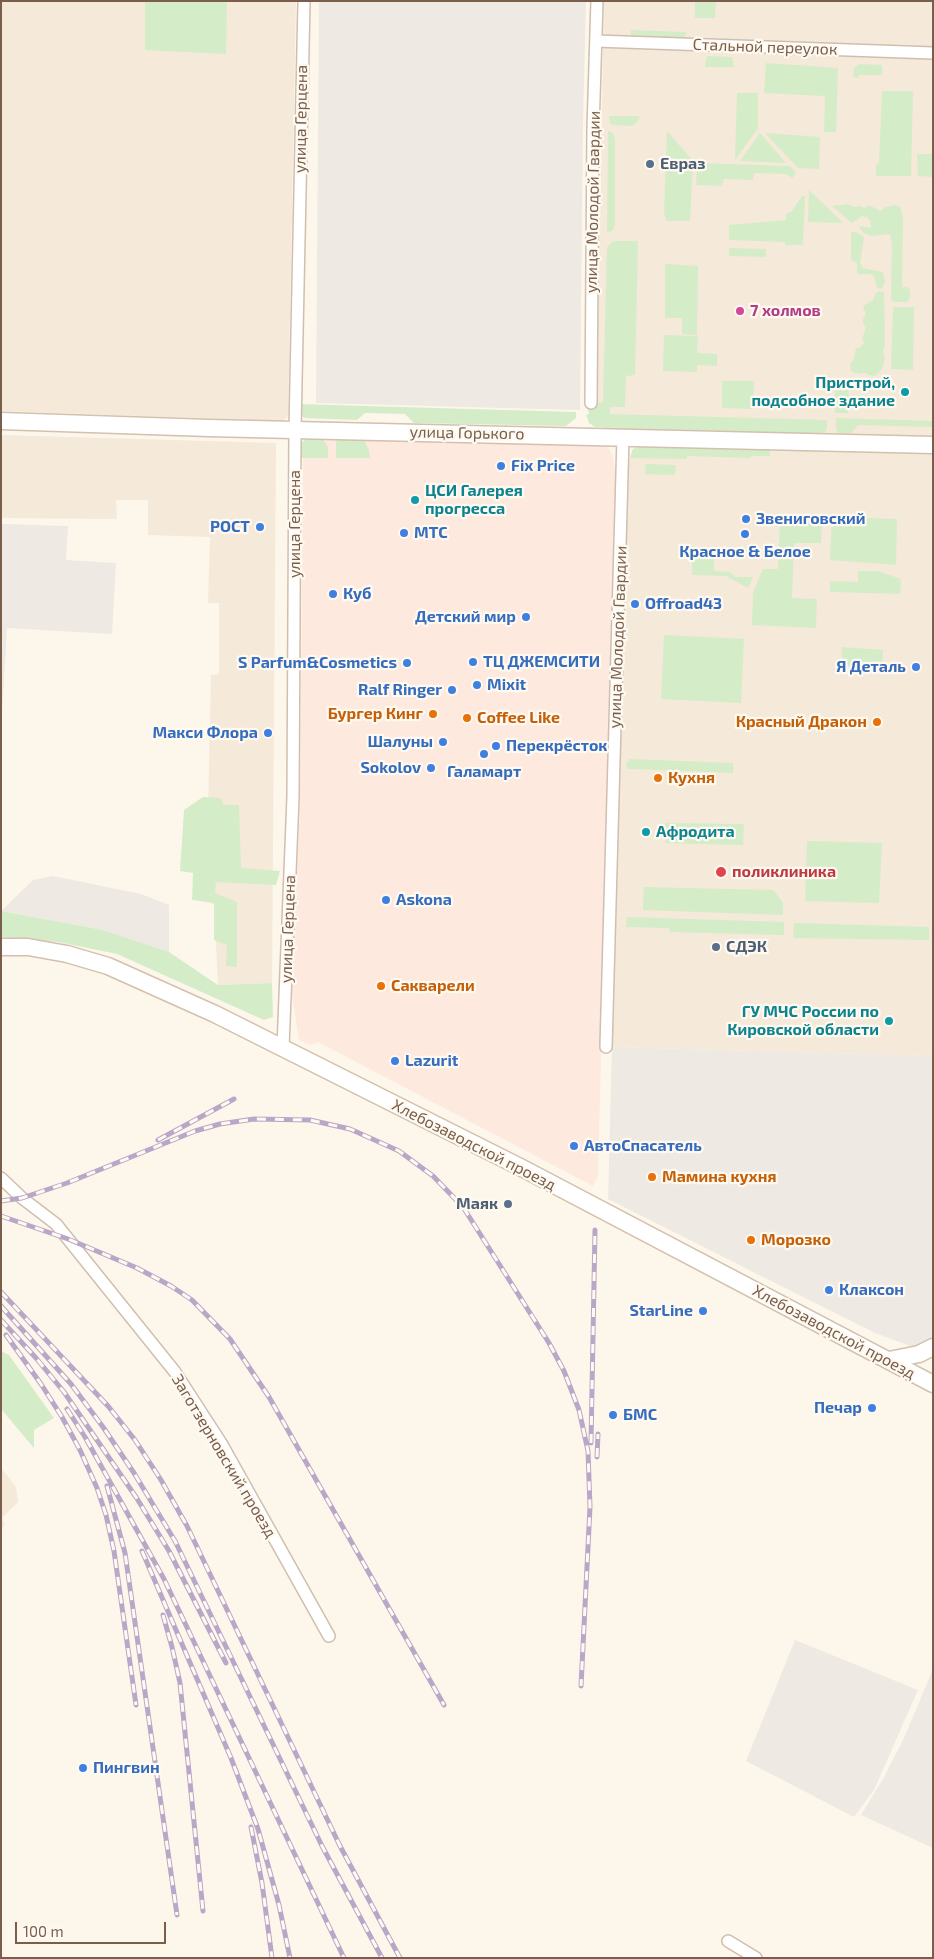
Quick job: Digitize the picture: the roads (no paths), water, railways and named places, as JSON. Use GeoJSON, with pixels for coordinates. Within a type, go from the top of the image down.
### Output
{"type":"FeatureCollection","features":[{"type":"Feature","properties":{"kind":"street","name":"улица Герцена"},"geometry":{"type":"LineString","coordinates":[[284,1048],[293,797],[295,429],[304,1]]}},
{"type":"Feature","properties":{"kind":"street","name":"улица Молодой Гвардии"},"geometry":{"type":"LineString","coordinates":[[590,403],[593,129],[597,1]]}},
{"type":"Feature","properties":{"kind":"street","name":"Стальной переулок"},"geometry":{"type":"LineString","coordinates":[[596,42],[933,54]]}},
{"type":"Feature","properties":{"kind":"street","name":"улица Горького"},"geometry":{"type":"LineString","coordinates":[[1,421],[209,428],[933,445]]}},
{"type":"Feature","properties":{"kind":"street","name":"улица Молодой Гвардии"},"geometry":{"type":"LineString","coordinates":[[606,1047],[623,437]]}},
{"type":"Feature","properties":{"kind":"street","name":"Хлебозаводской проезд"},"geometry":{"type":"LineString","coordinates":[[1,947],[28,947],[67,954],[108,966],[216,1014],[522,1168],[594,1208],[933,1384]]}},
{"type":"Feature","properties":{"kind":"street","name":"Заготзерновский проезд"},"geometry":{"type":"LineString","coordinates":[[1,1178],[22,1198],[56,1224],[174,1372],[221,1443],[329,1636]]}},
{"type":"Feature","properties":{"kind":"street"},"geometry":{"type":"LineString","coordinates":[[889,1360],[919,1354],[933,1347]]}},
{"type":"Feature","properties":{"kind":"street"},"geometry":{"type":"LineString","coordinates":[[728,1940],[756,1958]]}},
{"type":"Feature","properties":{"kind":"railway"},"geometry":{"type":"LineString","coordinates":[[158,1140],[234,1099]]}},
{"type":"Feature","properties":{"kind":"railway"},"geometry":{"type":"LineString","coordinates":[[1,1201],[22,1198],[67,1183],[195,1131],[220,1124],[254,1119],[310,1120],[350,1129],[399,1151],[433,1176],[463,1207],[549,1343],[564,1371],[579,1410],[588,1451],[590,1507],[581,1686]]}},
{"type":"Feature","properties":{"kind":"railway"},"geometry":{"type":"LineString","coordinates":[[1,1216],[68,1239],[137,1268],[171,1286],[192,1300],[230,1339],[269,1397],[444,1705]]}},
{"type":"Feature","properties":{"kind":"railway"},"geometry":{"type":"LineString","coordinates":[[591,1443],[595,1230]]}},
{"type":"Feature","properties":{"kind":"railway"},"geometry":{"type":"LineString","coordinates":[[1,1292],[108,1406],[135,1440],[161,1480],[187,1526],[340,1846],[400,1958]]}},
{"type":"Feature","properties":{"kind":"railway"},"geometry":{"type":"LineString","coordinates":[[1,1306],[71,1384],[103,1427],[134,1473],[175,1541],[322,1846],[382,1958]]}},
{"type":"Feature","properties":{"kind":"railway"},"geometry":{"type":"LineString","coordinates":[[1,1320],[64,1392],[136,1497],[169,1551],[226,1663]]}},
{"type":"Feature","properties":{"kind":"railway"},"geometry":{"type":"LineString","coordinates":[[6,1335],[62,1417],[80,1450],[97,1488],[106,1515],[114,1551],[136,1705]]}},
{"type":"Feature","properties":{"kind":"railway"},"geometry":{"type":"LineString","coordinates":[[67,1409],[85,1437],[164,1579],[344,1958]]}},
{"type":"Feature","properties":{"kind":"railway"},"geometry":{"type":"LineString","coordinates":[[597,1457],[598,1434]]}},
{"type":"Feature","properties":{"kind":"railway"},"geometry":{"type":"LineString","coordinates":[[107,1486],[125,1553],[177,1915]]}},
{"type":"Feature","properties":{"kind":"railway"},"geometry":{"type":"LineString","coordinates":[[142,1551],[231,1758],[258,1829],[279,1905],[290,1958]]}},
{"type":"Feature","properties":{"kind":"railway"},"geometry":{"type":"LineString","coordinates":[[163,1615],[180,1683],[203,1911]]}},
{"type":"Feature","properties":{"kind":"railway"},"geometry":{"type":"LineString","coordinates":[[251,1827],[262,1883],[272,1958]]}},
{"type":"Feature","properties":{"kind":"place","name":"Евраз"},"geometry":{"type":"Point","coordinates":[650,164]}},
{"type":"Feature","properties":{"kind":"place","name":"7 холмов"},"geometry":{"type":"Point","coordinates":[740,311]}},
{"type":"Feature","properties":{"kind":"place","name":"Пристрой, подсобное здание"},"geometry":{"type":"Point","coordinates":[905,392]}},
{"type":"Feature","properties":{"kind":"place","name":"Fix Price"},"geometry":{"type":"Point","coordinates":[501,466]}},
{"type":"Feature","properties":{"kind":"place","name":"ЦСИ Галерея прогресса"},"geometry":{"type":"Point","coordinates":[415,500]}},
{"type":"Feature","properties":{"kind":"place","name":"Звениговский"},"geometry":{"type":"Point","coordinates":[746,519]}},
{"type":"Feature","properties":{"kind":"place","name":"РОСТ"},"geometry":{"type":"Point","coordinates":[260,527]}},
{"type":"Feature","properties":{"kind":"place","name":"МТС"},"geometry":{"type":"Point","coordinates":[404,533]}},
{"type":"Feature","properties":{"kind":"place","name":"Красное & Белое"},"geometry":{"type":"Point","coordinates":[745,534]}},
{"type":"Feature","properties":{"kind":"place","name":"Куб"},"geometry":{"type":"Point","coordinates":[333,594]}},
{"type":"Feature","properties":{"kind":"place","name":"Offroad43"},"geometry":{"type":"Point","coordinates":[635,604]}},
{"type":"Feature","properties":{"kind":"place","name":"Детский мир"},"geometry":{"type":"Point","coordinates":[526,617]}},
{"type":"Feature","properties":{"kind":"place","name":"ТЦ ДЖЕМСИТИ"},"geometry":{"type":"Point","coordinates":[473,662]}},
{"type":"Feature","properties":{"kind":"place","name":"S Parfum&Cosmetics"},"geometry":{"type":"Point","coordinates":[407,663]}},
{"type":"Feature","properties":{"kind":"place","name":"Я Деталь"},"geometry":{"type":"Point","coordinates":[916,667]}},
{"type":"Feature","properties":{"kind":"place","name":"Mixit"},"geometry":{"type":"Point","coordinates":[477,685]}},
{"type":"Feature","properties":{"kind":"place","name":"Ralf Ringer"},"geometry":{"type":"Point","coordinates":[452,690]}},
{"type":"Feature","properties":{"kind":"place","name":"Бургер Кинг"},"geometry":{"type":"Point","coordinates":[433,714]}},
{"type":"Feature","properties":{"kind":"place","name":"Coffee Like"},"geometry":{"type":"Point","coordinates":[467,718]}},
{"type":"Feature","properties":{"kind":"place","name":"Красный Дракон"},"geometry":{"type":"Point","coordinates":[877,722]}},
{"type":"Feature","properties":{"kind":"place","name":"Макси Флора"},"geometry":{"type":"Point","coordinates":[268,733]}},
{"type":"Feature","properties":{"kind":"place","name":"Шалуны"},"geometry":{"type":"Point","coordinates":[443,742]}},
{"type":"Feature","properties":{"kind":"place","name":"Перекрёсток"},"geometry":{"type":"Point","coordinates":[496,746]}},
{"type":"Feature","properties":{"kind":"place","name":"Галамарт"},"geometry":{"type":"Point","coordinates":[484,754]}},
{"type":"Feature","properties":{"kind":"place","name":"Sokolov"},"geometry":{"type":"Point","coordinates":[431,768]}},
{"type":"Feature","properties":{"kind":"place","name":"Кухня"},"geometry":{"type":"Point","coordinates":[658,778]}},
{"type":"Feature","properties":{"kind":"place","name":"Афродита"},"geometry":{"type":"Point","coordinates":[646,832]}},
{"type":"Feature","properties":{"kind":"place","name":"поликлиника"},"geometry":{"type":"Point","coordinates":[721,872]}},
{"type":"Feature","properties":{"kind":"place","name":"Askona"},"geometry":{"type":"Point","coordinates":[386,900]}},
{"type":"Feature","properties":{"kind":"place","name":"СДЭК"},"geometry":{"type":"Point","coordinates":[716,947]}},
{"type":"Feature","properties":{"kind":"place","name":"Сакварели"},"geometry":{"type":"Point","coordinates":[381,986]}},
{"type":"Feature","properties":{"kind":"place","name":"ГУ МЧС России по Кировской области"},"geometry":{"type":"Point","coordinates":[889,1021]}},
{"type":"Feature","properties":{"kind":"place","name":"Lazurit"},"geometry":{"type":"Point","coordinates":[395,1061]}},
{"type":"Feature","properties":{"kind":"place","name":"АвтоСпасатель"},"geometry":{"type":"Point","coordinates":[574,1146]}},
{"type":"Feature","properties":{"kind":"place","name":"Мамина кухня"},"geometry":{"type":"Point","coordinates":[652,1177]}},
{"type":"Feature","properties":{"kind":"place","name":"Маяк"},"geometry":{"type":"Point","coordinates":[508,1204]}},
{"type":"Feature","properties":{"kind":"place","name":"Морозко"},"geometry":{"type":"Point","coordinates":[751,1240]}},
{"type":"Feature","properties":{"kind":"place","name":"Клаксон"},"geometry":{"type":"Point","coordinates":[829,1290]}},
{"type":"Feature","properties":{"kind":"place","name":"StarLine"},"geometry":{"type":"Point","coordinates":[703,1311]}},
{"type":"Feature","properties":{"kind":"place","name":"Печар"},"geometry":{"type":"Point","coordinates":[872,1408]}},
{"type":"Feature","properties":{"kind":"place","name":"БМС"},"geometry":{"type":"Point","coordinates":[613,1415]}},
{"type":"Feature","properties":{"kind":"place","name":"Пингвин"},"geometry":{"type":"Point","coordinates":[83,1768]}}]}
